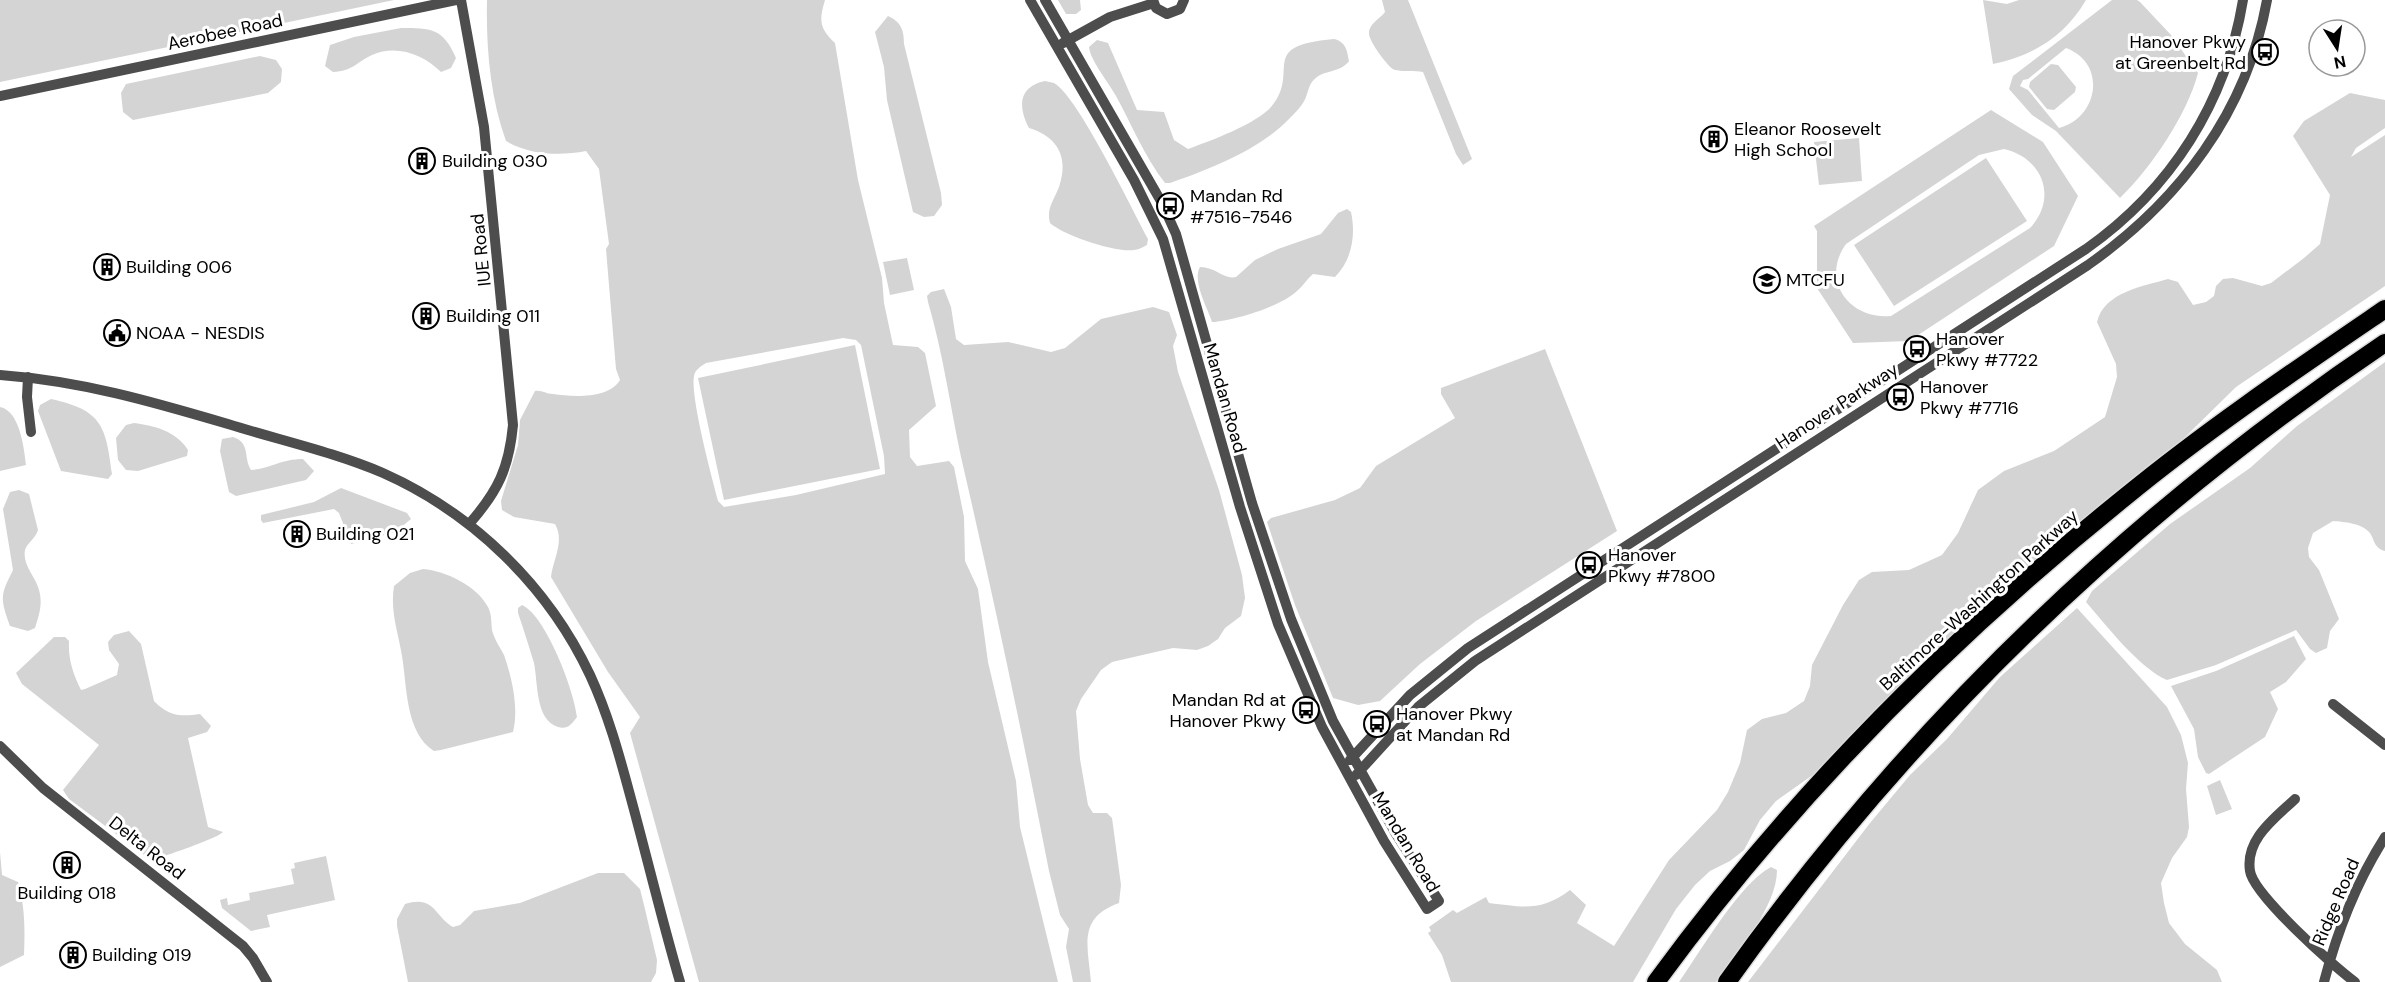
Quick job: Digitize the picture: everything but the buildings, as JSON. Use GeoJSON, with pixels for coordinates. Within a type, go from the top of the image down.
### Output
{"type":"FeatureCollection","features":[{"type":"Feature","properties":{"kind":"highway","name":"Baltimore-Washington Parkway"},"geometry":{"type":"LineString","coordinates":[[1656,982],[1723,896],[1793,813],[1851,748],[1951,648],[2125,496],[2263,392],[2385,309]]}},
{"type":"Feature","properties":{"kind":"highway"},"geometry":{"type":"LineString","coordinates":[[1727,982],[1790,896],[1881,785],[1976,681],[2032,626],[2136,531],[2209,470],[2286,412],[2385,344]]}},
{"type":"Feature","properties":{"kind":"street","name":"Aerobee Road"},"geometry":{"type":"LineString","coordinates":[[0,96],[456,0]]}},
{"type":"Feature","properties":{"kind":"street","name":"IUE Road"},"geometry":{"type":"LineString","coordinates":[[461,0],[476,68],[484,127],[513,425],[507,466],[491,499],[470,523]]}},
{"type":"Feature","properties":{"kind":"street","name":"Mandan Road"},"geometry":{"type":"LineString","coordinates":[[1030,0],[1134,180],[1163,239],[1265,588],[1303,686],[1350,782],[1400,867],[1428,909],[1439,901],[1352,758],[1315,681],[1272,568],[1176,234],[1162,203],[1045,0]]}},
{"type":"Feature","properties":{"kind":"street"},"geometry":{"type":"LineString","coordinates":[[1056,48],[1110,17],[1154,1],[1161,12],[1171,14],[1180,9],[1184,0]]}},
{"type":"Feature","properties":{"kind":"street","name":"Hanover Parkway"},"geometry":{"type":"LineString","coordinates":[[1343,768],[1410,695],[1460,654],[2086,249],[2122,222],[2160,184],[2204,121],[2234,45],[2243,0]]}},
{"type":"Feature","properties":{"kind":"street","name":"Hanover Parkway"},"geometry":{"type":"LineString","coordinates":[[1350,782],[1418,707],[1475,661],[2088,266],[2119,242],[2171,194],[2217,133],[2251,62],[2267,0]]}},
{"type":"Feature","properties":{"kind":"street"},"geometry":{"type":"LineString","coordinates":[[0,375],[90,386],[346,460],[402,482],[470,523],[511,561],[546,603],[574,645],[599,695],[614,737],[681,982]]}},
{"type":"Feature","properties":{"kind":"street"},"geometry":{"type":"LineString","coordinates":[[28,377],[27,397],[31,432]]}},
{"type":"Feature","properties":{"kind":"street"},"geometry":{"type":"LineString","coordinates":[[2333,704],[2385,745]]}},
{"type":"Feature","properties":{"kind":"street","name":"Delta Road"},"geometry":{"type":"LineString","coordinates":[[0,746],[43,788],[243,946],[254,958],[267,982]]}},
{"type":"Feature","properties":{"kind":"street"},"geometry":{"type":"LineString","coordinates":[[2295,799],[2261,831],[2252,851],[2250,872],[2293,926],[2355,982]]}},
{"type":"Feature","properties":{"kind":"street","name":"Ridge Road"},"geometry":{"type":"LineString","coordinates":[[2324,982],[2353,898],[2385,837]]}},
{"type":"Feature","properties":{"kind":"shaded area"},"geometry":{"type":"Polygon","coordinates":[[[0,0],[394,0],[0,82],[0,0]]]}},
{"type":"Feature","properties":{"kind":"shaded area"},"geometry":{"type":"Polygon","coordinates":[[[487,0],[825,0],[821,18],[823,28],[835,43],[858,180],[882,278],[884,303],[893,345],[918,347],[925,353],[936,406],[909,430],[910,457],[917,466],[949,461],[954,467],[964,517],[965,561],[978,589],[988,662],[1016,781],[1020,827],[1058,982],[699,982],[630,733],[640,717],[608,672],[551,577],[559,543],[555,524],[514,517],[502,510],[501,501],[518,445],[520,420],[535,391],[580,396],[599,394],[608,391],[620,380],[616,369],[606,249],[609,244],[599,169],[586,151],[566,154],[535,152],[506,141],[493,89],[488,54],[487,0]],[[843,338],[706,363],[697,370],[694,376],[694,386],[698,418],[718,501],[724,507],[796,495],[885,474],[884,456],[861,345],[856,340],[843,338]]]}},
{"type":"Feature","properties":{"kind":"shaded area"},"geometry":{"type":"Polygon","coordinates":[[[1058,0],[1080,0],[1081,10],[1076,14],[1066,14],[1058,0]]]}},
{"type":"Feature","properties":{"kind":"shaded area"},"geometry":{"type":"Polygon","coordinates":[[[1382,0],[1408,0],[1472,159],[1463,165],[1456,154],[1423,72],[1395,70],[1384,60],[1370,38],[1369,30],[1372,24],[1385,12],[1382,0]]]}},
{"type":"Feature","properties":{"kind":"shaded area"},"geometry":{"type":"Polygon","coordinates":[[[1983,0],[2007,4],[2019,0],[2086,0],[2068,24],[2047,42],[2021,56],[1993,64],[1983,0]]]}},
{"type":"Feature","properties":{"kind":"shaded area"},"geometry":{"type":"Polygon","coordinates":[[[2112,0],[2140,2],[2171,35],[2198,73],[2177,123],[2144,172],[2120,198],[2056,131],[2032,115],[2009,89],[2013,76],[2112,0]],[[2066,48],[2028,79],[2023,80],[2020,86],[2028,90],[2059,128],[2072,122],[2083,113],[2090,102],[2093,90],[2092,77],[2088,65],[2079,55],[2066,48]]]}},
{"type":"Feature","properties":{"kind":"shaded area"},"geometry":{"type":"Polygon","coordinates":[[[888,16],[899,24],[902,31],[941,193],[942,205],[934,216],[924,217],[913,212],[887,100],[884,67],[875,32],[888,16]]]}},
{"type":"Feature","properties":{"kind":"shaded area"},"geometry":{"type":"Polygon","coordinates":[[[401,28],[420,28],[441,35],[456,58],[451,68],[441,72],[418,56],[390,50],[372,55],[345,70],[333,72],[325,66],[330,45],[354,37],[401,28]]]}},
{"type":"Feature","properties":{"kind":"shaded area"},"geometry":{"type":"Polygon","coordinates":[[[1334,39],[1343,44],[1349,61],[1346,65],[1314,79],[1301,106],[1278,129],[1234,157],[1170,183],[1165,183],[1151,162],[1116,96],[1100,72],[1089,47],[1097,40],[1108,43],[1137,110],[1164,112],[1174,140],[1188,149],[1255,120],[1271,107],[1279,94],[1283,82],[1284,62],[1288,54],[1295,48],[1310,42],[1334,39]]]}},
{"type":"Feature","properties":{"kind":"shaded area"},"geometry":{"type":"Polygon","coordinates":[[[260,56],[276,60],[282,69],[281,82],[268,93],[133,120],[123,112],[121,93],[126,84],[260,56]]]}},
{"type":"Feature","properties":{"kind":"shaded area"},"geometry":{"type":"Polygon","coordinates":[[[2051,64],[2058,65],[2076,87],[2075,92],[2054,110],[2047,109],[2029,87],[2030,82],[2051,64]]]}},
{"type":"Feature","properties":{"kind":"shaded area"},"geometry":{"type":"Polygon","coordinates":[[[1045,81],[1054,83],[1064,92],[1090,130],[1148,239],[1147,245],[1136,250],[1115,249],[1077,238],[1050,223],[1050,209],[1062,176],[1062,158],[1054,143],[1029,128],[1022,105],[1025,93],[1036,84],[1045,81]]]}},
{"type":"Feature","properties":{"kind":"shaded area"},"geometry":{"type":"Polygon","coordinates":[[[2350,93],[2385,100],[2385,128],[2356,148],[2351,157],[2385,135],[2385,286],[2236,387],[2125,496],[1851,748],[1776,801],[1760,820],[1744,850],[1730,861],[1710,871],[1695,885],[1676,909],[1633,982],[1451,982],[1442,955],[1428,933],[1431,931],[1429,927],[1453,910],[1457,913],[1486,897],[1489,903],[1531,906],[1550,902],[1570,890],[1586,905],[1577,923],[1614,946],[1669,860],[1717,810],[1728,792],[1740,763],[1747,730],[1762,719],[1786,713],[1804,701],[1810,686],[1812,665],[1843,605],[1859,580],[1872,572],[1909,570],[1942,555],[1958,533],[1978,490],[2004,471],[2054,451],[2105,417],[2117,377],[2116,364],[2097,322],[2101,312],[2108,304],[2126,292],[2168,279],[2178,282],[2193,305],[2206,302],[2214,296],[2216,286],[2223,279],[2233,278],[2262,286],[2271,283],[2320,244],[2330,195],[2293,136],[2304,121],[2350,93]]]}},
{"type":"Feature","properties":{"kind":"shaded area"},"geometry":{"type":"Polygon","coordinates":[[[1991,110],[2043,142],[2078,196],[2054,246],[1909,341],[1853,343],[1817,288],[1817,231],[1814,226],[1991,110]],[[2004,149],[1979,155],[1846,244],[1836,271],[1843,295],[1863,312],[1876,316],[1891,316],[2030,228],[2039,216],[2044,192],[2037,170],[2017,154],[2004,149]]]}},
{"type":"Feature","properties":{"kind":"shaded area"},"geometry":{"type":"Polygon","coordinates":[[[1859,138],[1862,181],[1819,185],[1814,142],[1859,138]]]}},
{"type":"Feature","properties":{"kind":"shaded area"},"geometry":{"type":"Polygon","coordinates":[[[1986,158],[2027,221],[1894,306],[1854,245],[1986,158]]]}},
{"type":"Feature","properties":{"kind":"shaded area"},"geometry":{"type":"Polygon","coordinates":[[[1347,209],[1351,212],[1353,238],[1349,255],[1335,277],[1313,274],[1290,297],[1280,302],[1244,316],[1212,322],[1199,287],[1200,267],[1211,269],[1228,277],[1236,277],[1255,260],[1278,249],[1321,234],[1338,213],[1347,209]]]}},
{"type":"Feature","properties":{"kind":"shaded area"},"geometry":{"type":"Polygon","coordinates":[[[907,258],[914,290],[890,295],[883,262],[907,258]]]}},
{"type":"Feature","properties":{"kind":"shaded area"},"geometry":{"type":"Polygon","coordinates":[[[944,289],[951,307],[956,339],[964,345],[1008,342],[1051,352],[1065,348],[1101,319],[1153,307],[1169,312],[1177,335],[1173,346],[1178,372],[1219,490],[1242,575],[1245,598],[1241,616],[1225,628],[1218,639],[1197,650],[1173,648],[1112,662],[1101,670],[1081,699],[1076,711],[1080,759],[1088,805],[1093,813],[1107,813],[1112,818],[1121,885],[1119,903],[1106,909],[1096,917],[1091,925],[1087,945],[1091,982],[1073,982],[1066,947],[1069,929],[1060,915],[1049,871],[1007,664],[928,302],[927,296],[931,292],[944,289]]]}},
{"type":"Feature","properties":{"kind":"shaded area"},"geometry":{"type":"Polygon","coordinates":[[[855,345],[880,469],[724,500],[698,378],[855,345]]]}},
{"type":"Feature","properties":{"kind":"shaded area"},"geometry":{"type":"Polygon","coordinates":[[[1545,349],[1617,531],[1476,621],[1420,664],[1380,701],[1358,705],[1333,698],[1295,605],[1267,522],[1271,518],[1335,500],[1360,488],[1376,466],[1455,418],[1441,394],[1441,388],[1545,349]]]}},
{"type":"Feature","properties":{"kind":"shaded area"},"geometry":{"type":"Polygon","coordinates":[[[2385,362],[2385,551],[2377,546],[2370,533],[2362,527],[2333,521],[2313,533],[2308,548],[2309,557],[2319,570],[2339,619],[2330,631],[2327,648],[2316,653],[2310,649],[2296,630],[2216,665],[2167,680],[2145,666],[2086,602],[2092,591],[2170,524],[2250,468],[2297,426],[2385,362]]]}},
{"type":"Feature","properties":{"kind":"shaded area"},"geometry":{"type":"Polygon","coordinates":[[[51,399],[81,409],[98,423],[104,432],[110,457],[112,474],[108,479],[61,471],[38,411],[40,405],[51,399]]]}},
{"type":"Feature","properties":{"kind":"shaded area"},"geometry":{"type":"Polygon","coordinates":[[[0,407],[12,415],[20,431],[26,465],[0,471],[0,407]]]}},
{"type":"Feature","properties":{"kind":"shaded area"},"geometry":{"type":"Polygon","coordinates":[[[134,423],[171,434],[188,450],[187,456],[138,471],[126,470],[118,460],[116,438],[126,425],[134,423]]]}},
{"type":"Feature","properties":{"kind":"shaded area"},"geometry":{"type":"Polygon","coordinates":[[[233,437],[242,443],[251,470],[303,459],[314,471],[306,480],[236,496],[229,492],[220,451],[222,439],[233,437]]]}},
{"type":"Feature","properties":{"kind":"shaded area"},"geometry":{"type":"Polygon","coordinates":[[[341,488],[407,513],[411,519],[395,532],[351,544],[339,513],[334,509],[263,523],[261,520],[261,515],[314,502],[341,488]]]}},
{"type":"Feature","properties":{"kind":"shaded area"},"geometry":{"type":"Polygon","coordinates":[[[19,490],[29,494],[38,530],[25,550],[27,566],[37,585],[41,600],[35,628],[28,631],[10,626],[3,603],[4,592],[13,570],[3,509],[10,492],[19,490]]]}},
{"type":"Feature","properties":{"kind":"shaded area"},"geometry":{"type":"Polygon","coordinates":[[[423,569],[451,576],[469,586],[488,607],[492,630],[504,655],[512,683],[515,703],[513,732],[434,751],[417,733],[409,708],[393,595],[394,586],[410,573],[423,569]]]}},
{"type":"Feature","properties":{"kind":"shaded area"},"geometry":{"type":"Polygon","coordinates":[[[522,605],[540,623],[565,673],[577,717],[567,727],[561,728],[551,723],[541,709],[534,663],[518,613],[518,608],[522,605]]]}},
{"type":"Feature","properties":{"kind":"shaded area"},"geometry":{"type":"Polygon","coordinates":[[[2077,608],[2167,707],[2181,735],[2188,763],[2186,789],[2189,827],[2187,837],[2172,858],[2161,883],[2164,903],[2169,923],[2185,944],[2217,970],[2222,982],[1748,982],[1870,823],[1910,775],[1947,739],[2000,677],[2077,608]]]}},
{"type":"Feature","properties":{"kind":"shaded area"},"geometry":{"type":"Polygon","coordinates":[[[129,631],[141,644],[154,701],[164,710],[175,714],[200,714],[211,726],[207,732],[188,738],[208,827],[223,832],[202,843],[151,860],[69,799],[63,790],[99,745],[22,684],[16,673],[54,637],[65,637],[69,641],[70,660],[76,678],[81,690],[85,689],[117,675],[119,664],[109,650],[108,642],[114,635],[129,631]]]}},
{"type":"Feature","properties":{"kind":"shaded area"},"geometry":{"type":"Polygon","coordinates":[[[2294,636],[2306,659],[2286,682],[2270,692],[2278,709],[2265,737],[2209,774],[2206,773],[2198,757],[2194,729],[2171,686],[2216,671],[2294,636]]]}},
{"type":"Feature","properties":{"kind":"shaded area"},"geometry":{"type":"Polygon","coordinates":[[[2220,780],[2232,809],[2216,815],[2207,786],[2220,780]]]}},
{"type":"Feature","properties":{"kind":"shaded area"},"geometry":{"type":"Polygon","coordinates":[[[0,852],[2,875],[18,882],[23,909],[24,955],[0,967],[0,852]]]}},
{"type":"Feature","properties":{"kind":"shaded area"},"geometry":{"type":"Polygon","coordinates":[[[326,856],[335,900],[267,915],[270,927],[251,931],[222,908],[220,900],[227,898],[228,905],[250,900],[249,893],[294,884],[291,869],[295,868],[294,863],[326,856]]]}},
{"type":"Feature","properties":{"kind":"shaded area"},"geometry":{"type":"Polygon","coordinates":[[[1771,867],[1777,870],[1775,884],[1763,914],[1716,982],[1679,982],[1709,936],[1746,888],[1771,867]]]}},
{"type":"Feature","properties":{"kind":"shaded area"},"geometry":{"type":"Polygon","coordinates":[[[598,873],[624,873],[640,889],[657,960],[656,973],[651,982],[408,982],[397,926],[397,919],[405,904],[422,902],[428,904],[453,927],[460,925],[474,911],[520,903],[598,873]]]}},
{"type":"Feature","properties":{"kind":"place","name":"Hanover Pkwy at Greenbelt Rd"},"geometry":{"type":"Point","coordinates":[2265,52]}},
{"type":"Feature","properties":{"kind":"place","name":"Eleanor Roosevelt High School"},"geometry":{"type":"Point","coordinates":[1714,139]}},
{"type":"Feature","properties":{"kind":"place","name":"Building 030"},"geometry":{"type":"Point","coordinates":[422,161]}},
{"type":"Feature","properties":{"kind":"place","name":"Mandan Rd #7516-7546"},"geometry":{"type":"Point","coordinates":[1170,206]}},
{"type":"Feature","properties":{"kind":"place","name":"Building 006"},"geometry":{"type":"Point","coordinates":[107,267]}},
{"type":"Feature","properties":{"kind":"place","name":"MTCFU"},"geometry":{"type":"Point","coordinates":[1767,280]}},
{"type":"Feature","properties":{"kind":"place","name":"Building 011"},"geometry":{"type":"Point","coordinates":[426,316]}},
{"type":"Feature","properties":{"kind":"place","name":"NOAA - NESDIS"},"geometry":{"type":"Point","coordinates":[117,333]}},
{"type":"Feature","properties":{"kind":"place","name":"Hanover Pkwy #7722"},"geometry":{"type":"Point","coordinates":[1917,349]}},
{"type":"Feature","properties":{"kind":"place","name":"Hanover Pkwy #7716"},"geometry":{"type":"Point","coordinates":[1900,397]}},
{"type":"Feature","properties":{"kind":"place","name":"Building 021"},"geometry":{"type":"Point","coordinates":[297,534]}},
{"type":"Feature","properties":{"kind":"place","name":"Hanover Pkwy #7800"},"geometry":{"type":"Point","coordinates":[1589,565]}},
{"type":"Feature","properties":{"kind":"place","name":"Mandan Rd at Hanover Pkwy"},"geometry":{"type":"Point","coordinates":[1306,710]}},
{"type":"Feature","properties":{"kind":"place","name":"Hanover Pkwy at Mandan Rd"},"geometry":{"type":"Point","coordinates":[1377,724]}},
{"type":"Feature","properties":{"kind":"place","name":"Building 018"},"geometry":{"type":"Point","coordinates":[67,865]}},
{"type":"Feature","properties":{"kind":"place","name":"Building 019"},"geometry":{"type":"Point","coordinates":[73,955]}}]}
